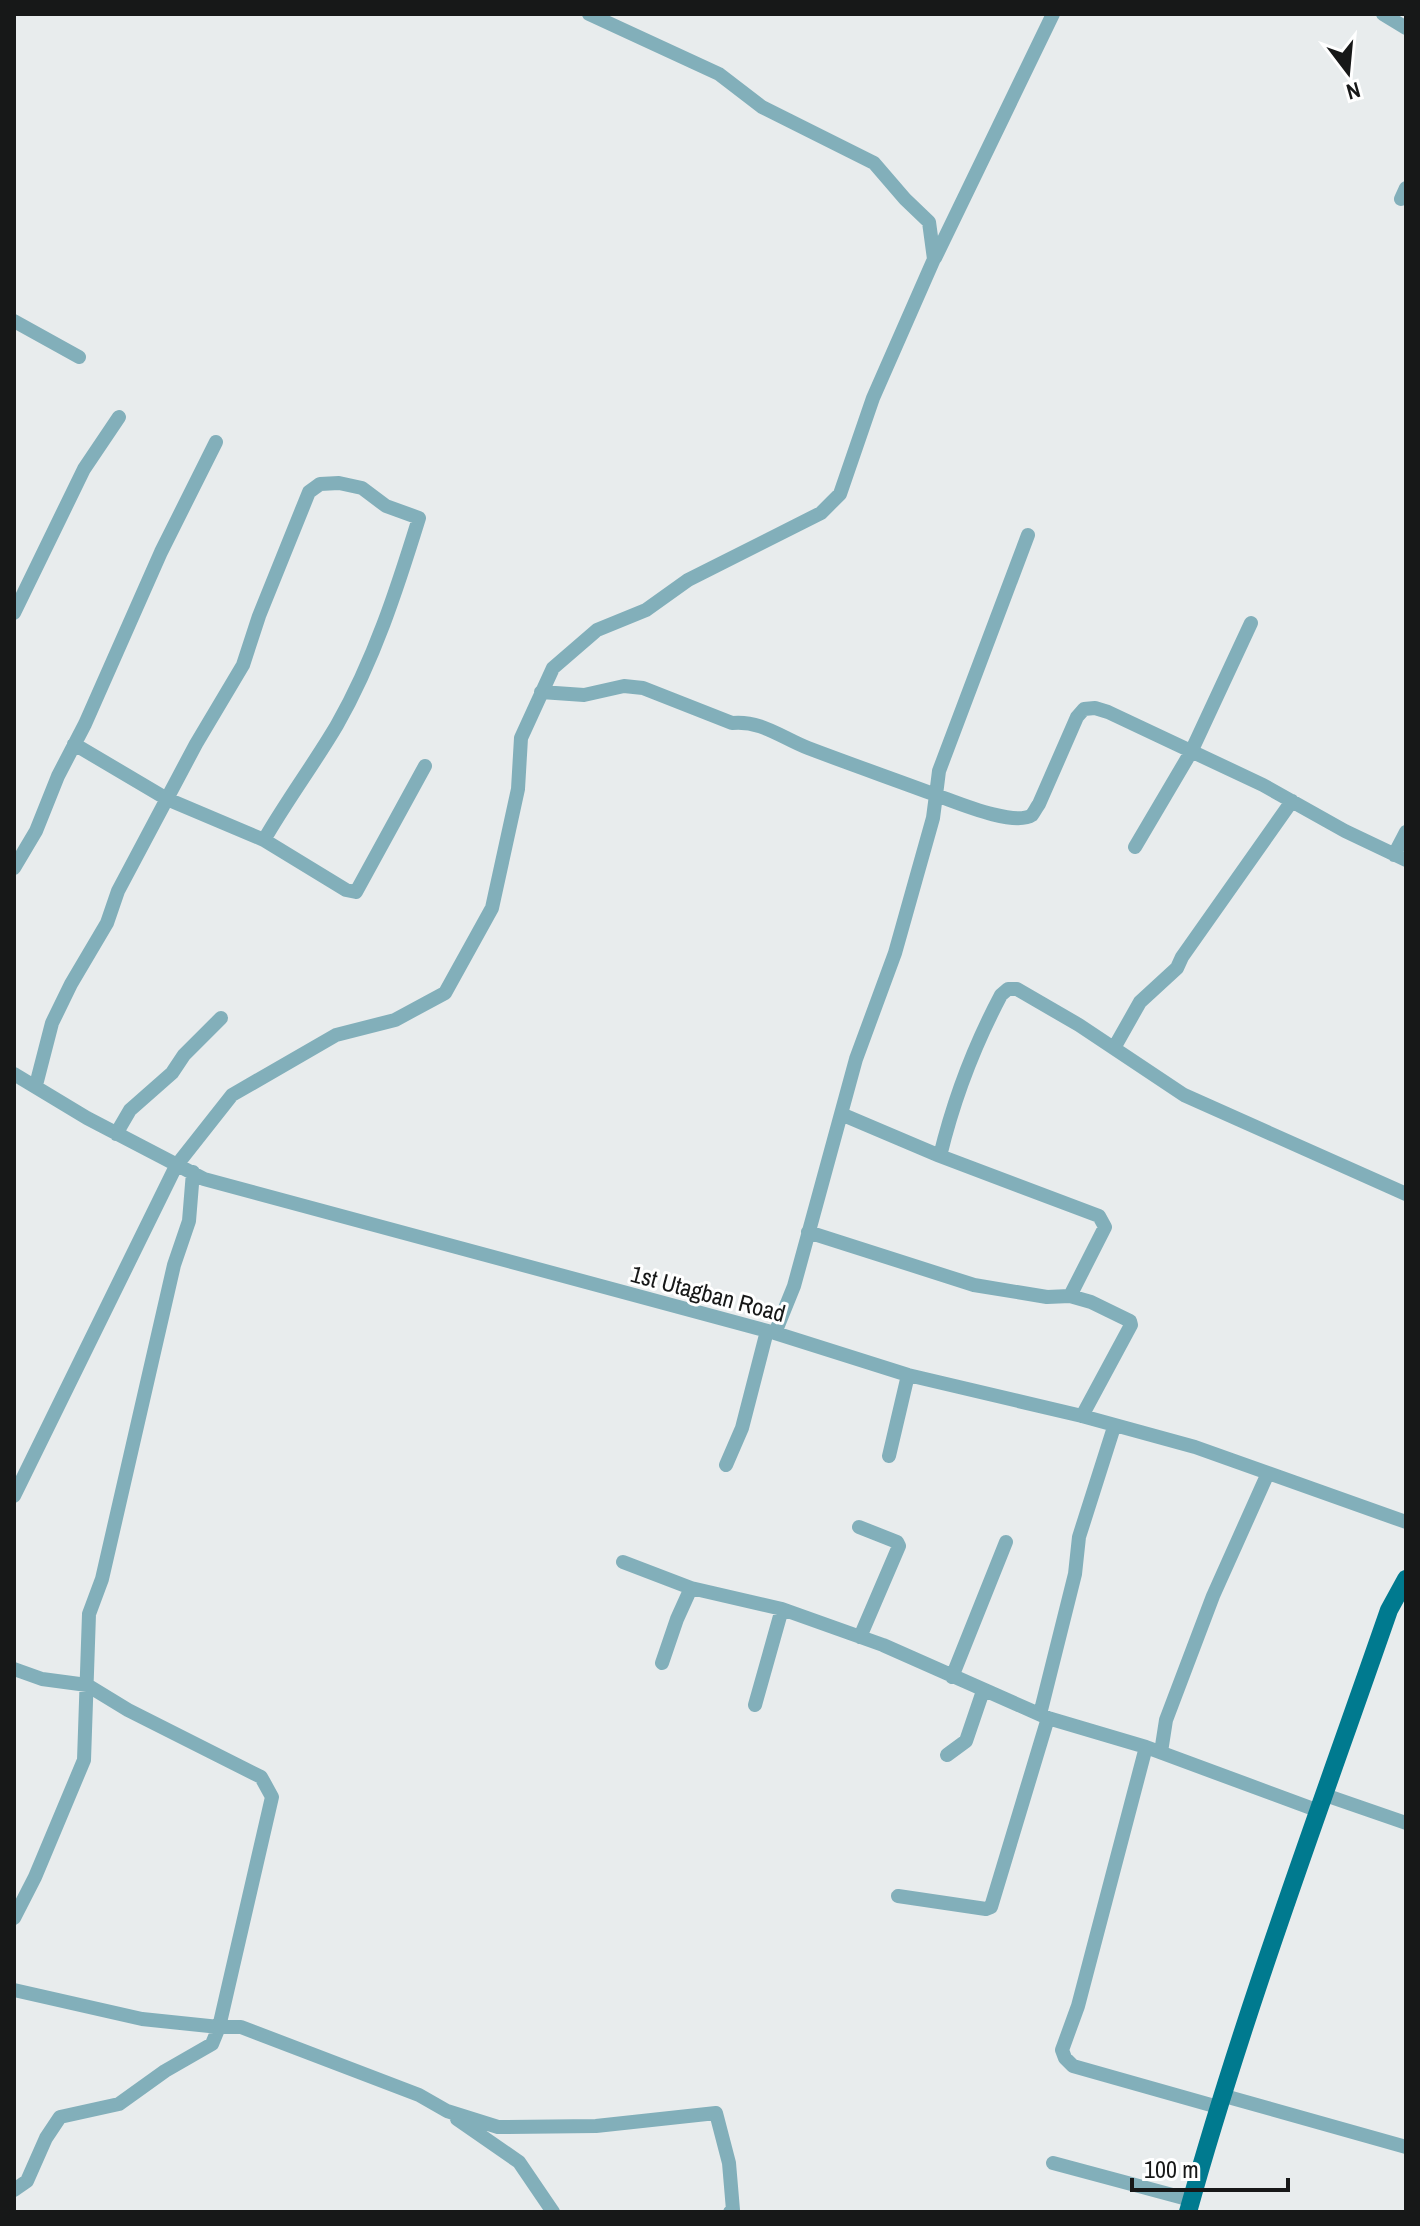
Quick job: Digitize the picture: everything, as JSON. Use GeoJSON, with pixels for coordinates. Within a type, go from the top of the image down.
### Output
{"type":"FeatureCollection","features":[{"type":"Feature","properties":{"kind":"main road"},"geometry":{"type":"LineString","coordinates":[[1190,2206],[1219,2101],[1389,1610],[1406,1579]]}},
{"type":"Feature","properties":{"kind":"street"},"geometry":{"type":"LineString","coordinates":[[589,14],[719,74],[762,107],[874,163],[929,222],[934,259]]}},
{"type":"Feature","properties":{"kind":"street"},"geometry":{"type":"LineString","coordinates":[[14,1496],[176,1166],[232,1095],[336,1035],[395,1020],[445,993],[492,908],[518,789],[521,738],[553,668],[597,630],[646,610],[688,580],[821,513],[840,494],[873,398],[934,259],[1053,14]]}},
{"type":"Feature","properties":{"kind":"street"},"geometry":{"type":"LineString","coordinates":[[1383,14],[1406,28]]}},
{"type":"Feature","properties":{"kind":"street"},"geometry":{"type":"LineString","coordinates":[[16,326],[79,357]]}},
{"type":"Feature","properties":{"kind":"street"},"geometry":{"type":"LineString","coordinates":[[14,613],[84,469],[119,417]]}},
{"type":"Feature","properties":{"kind":"street"},"geometry":{"type":"LineString","coordinates":[[14,868],[36,831],[161,552],[216,442]]}},
{"type":"Feature","properties":{"kind":"street"},"geometry":{"type":"LineString","coordinates":[[36,1085],[52,1023],[71,984],[107,923],[118,891],[167,799],[243,665],[259,616],[309,492],[320,484],[339,483],[362,488],[386,506],[419,518],[396,595],[357,686],[337,725],[264,840]]}},
{"type":"Feature","properties":{"kind":"street"},"geometry":{"type":"LineString","coordinates":[[726,1465],[742,1428],[771,1332],[794,1286],[856,1059],[895,953],[933,818],[939,771],[1028,535]]}},
{"type":"Feature","properties":{"kind":"street"},"geometry":{"type":"LineString","coordinates":[[1135,847],[1191,752],[1251,623]]}},
{"type":"Feature","properties":{"kind":"street"},"geometry":{"type":"LineString","coordinates":[[541,692],[584,695],[624,686],[643,688],[732,723],[747,721],[768,728],[803,746],[1009,818],[1032,814],[1077,717],[1084,709],[1095,708],[1263,785],[1345,831],[1400,857],[1406,832]]}},
{"type":"Feature","properties":{"kind":"street"},"geometry":{"type":"LineString","coordinates":[[74,744],[167,799],[264,840],[346,890],[356,892],[425,766]]}},
{"type":"Feature","properties":{"kind":"street"},"geometry":{"type":"LineString","coordinates":[[1114,1048],[1140,1002],[1177,968],[1292,801]]}},
{"type":"Feature","properties":{"kind":"street"},"geometry":{"type":"LineString","coordinates":[[940,1156],[973,1048],[1001,995],[1008,989],[1017,989],[1184,1095],[1406,1194]]}},
{"type":"Feature","properties":{"kind":"street"},"geometry":{"type":"LineString","coordinates":[[116,1134],[130,1110],[172,1073],[184,1055],[221,1018]]}},
{"type":"Feature","properties":{"kind":"street","name":"1st Utagban Road"},"geometry":{"type":"LineString","coordinates":[[14,1074],[116,1134],[204,1179],[771,1332],[908,1375],[1082,1416],[1195,1447],[1406,1522]]}},
{"type":"Feature","properties":{"kind":"street"},"geometry":{"type":"LineString","coordinates":[[841,1114],[940,1156],[1099,1216],[1105,1227],[1070,1296]]}},
{"type":"Feature","properties":{"kind":"street"},"geometry":{"type":"LineString","coordinates":[[14,1918],[35,1877],[84,1760],[89,1614],[102,1579],[140,1402],[174,1265],[189,1221],[193,1172]]}},
{"type":"Feature","properties":{"kind":"street"},"geometry":{"type":"LineString","coordinates":[[808,1232],[974,1285],[1047,1297],[1070,1296],[1091,1302],[1130,1321],[1131,1325],[1082,1416]]}},
{"type":"Feature","properties":{"kind":"street"},"geometry":{"type":"LineString","coordinates":[[889,1456],[908,1375]]}},
{"type":"Feature","properties":{"kind":"street"},"geometry":{"type":"LineString","coordinates":[[898,1896],[986,1909],[991,1907],[1044,1716],[1075,1574],[1079,1537],[1114,1427]]}},
{"type":"Feature","properties":{"kind":"street"},"geometry":{"type":"LineString","coordinates":[[1161,1752],[1166,1720],[1213,1596],[1268,1473]]}},
{"type":"Feature","properties":{"kind":"street"},"geometry":{"type":"LineString","coordinates":[[859,1527],[897,1542],[899,1546],[860,1637]]}},
{"type":"Feature","properties":{"kind":"street"},"geometry":{"type":"LineString","coordinates":[[952,1677],[1006,1542]]}},
{"type":"Feature","properties":{"kind":"street"},"geometry":{"type":"LineString","coordinates":[[623,1562],[691,1588],[782,1609],[860,1637],[1044,1716],[1322,1803],[1406,1823]]}},
{"type":"Feature","properties":{"kind":"street"},"geometry":{"type":"LineString","coordinates":[[662,1663],[691,1588]]}},
{"type":"Feature","properties":{"kind":"street"},"geometry":{"type":"LineString","coordinates":[[755,1705],[782,1609]]}},
{"type":"Feature","properties":{"kind":"street"},"geometry":{"type":"LineString","coordinates":[[14,1669],[42,1679],[87,1685],[128,1710],[261,1777],[272,1797],[219,2027],[212,2044],[165,2071],[119,2104],[60,2117],[46,2138],[27,2181],[14,2190]]}},
{"type":"Feature","properties":{"kind":"street"},"geometry":{"type":"LineString","coordinates":[[947,1755],[966,1741],[983,1691]]}},
{"type":"Feature","properties":{"kind":"street"},"geometry":{"type":"LineString","coordinates":[[1146,1747],[1078,2006],[1062,2050],[1065,2058],[1073,2066],[1406,2147]]}},
{"type":"Feature","properties":{"kind":"street"},"geometry":{"type":"LineString","coordinates":[[14,1990],[142,2019],[241,2027],[419,2095],[519,2162],[553,2212]]}},
{"type":"Feature","properties":{"kind":"street"},"geometry":{"type":"LineString","coordinates":[[447,2111],[498,2127],[596,2126],[716,2113],[729,2163],[733,2210],[730,2212]]}},
{"type":"Feature","properties":{"kind":"street"},"geometry":{"type":"LineString","coordinates":[[1053,2163],[1190,2206]]}}]}
